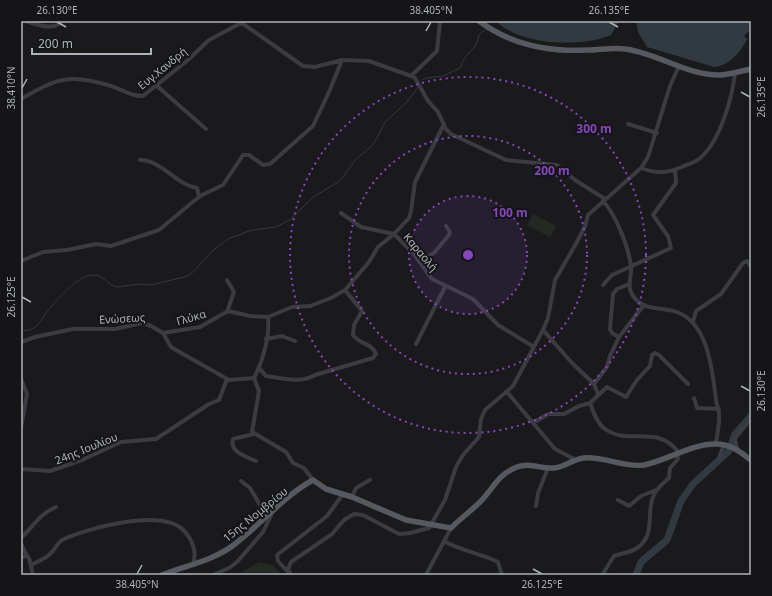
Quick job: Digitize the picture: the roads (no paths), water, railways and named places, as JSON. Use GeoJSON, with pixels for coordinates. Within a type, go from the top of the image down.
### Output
{"type":"FeatureCollection","features":[{"type":"Feature","properties":{"kind":"main road"},"geometry":{"type":"LineString","coordinates":[[480,21],[495,32],[524,44],[574,50],[624,49],[679,66],[722,75],[751,69]]}},
{"type":"Feature","properties":{"kind":"main road"},"geometry":{"type":"LineString","coordinates":[[484,21],[501,32],[525,41],[563,47],[626,46],[707,73]]}},
{"type":"Feature","properties":{"kind":"main road"},"geometry":{"type":"LineString","coordinates":[[313,480],[326,489],[352,497],[406,520],[431,526],[451,528],[480,502],[496,482],[507,472],[529,464],[548,468],[560,467],[576,460],[588,457],[632,465],[644,465],[677,453],[716,444],[731,447],[751,460]]}},
{"type":"Feature","properties":{"kind":"main road","name":"15ης Νομβρίου"},"geometry":{"type":"LineString","coordinates":[[162,575],[193,564],[232,546],[266,515],[313,480]]}},
{"type":"Feature","properties":{"kind":"street"},"geometry":{"type":"LineString","coordinates":[[25,21],[50,27],[59,24],[62,21]]}},
{"type":"Feature","properties":{"kind":"street"},"geometry":{"type":"LineString","coordinates":[[411,76],[437,51],[440,21]]}},
{"type":"Feature","properties":{"kind":"street"},"geometry":{"type":"LineString","coordinates":[[240,22],[262,36],[301,66],[315,67],[342,60],[372,61],[411,76],[415,78],[428,101],[438,112],[444,124],[452,134],[506,160],[557,165],[575,180],[604,200],[616,217],[631,267],[629,284],[633,295],[644,305],[656,309],[677,312],[693,322],[701,334],[713,372],[719,409],[716,444]]}},
{"type":"Feature","properties":{"kind":"street","name":"Ευγ.Χανδρή"},"geometry":{"type":"LineString","coordinates":[[21,99],[53,82],[64,79],[87,80],[141,96],[147,94],[209,40],[240,22]]}},
{"type":"Feature","properties":{"kind":"street"},"geometry":{"type":"LineString","coordinates":[[21,261],[43,252],[67,250],[96,244],[111,246],[159,230],[199,197],[223,185],[242,155],[249,155],[261,164],[268,165],[277,159],[313,126],[330,92],[342,60]]}},
{"type":"Feature","properties":{"kind":"street"},"geometry":{"type":"LineString","coordinates":[[290,574],[289,565],[293,560],[332,534],[344,520],[354,514],[363,515],[399,534],[420,532],[427,530],[431,526],[445,500],[456,467],[463,455],[480,437],[481,419],[485,410],[507,392],[516,380],[543,330],[548,318],[556,280],[585,226],[588,215],[641,168],[648,157],[657,133],[669,89],[679,66]]}},
{"type":"Feature","properties":{"kind":"street"},"geometry":{"type":"LineString","coordinates":[[641,168],[661,173],[675,170],[701,158],[716,137],[726,114],[735,73]]}},
{"type":"Feature","properties":{"kind":"street"},"geometry":{"type":"LineString","coordinates":[[157,86],[206,129]]}},
{"type":"Feature","properties":{"kind":"street"},"geometry":{"type":"LineString","coordinates":[[227,280],[234,292],[227,312],[250,316],[268,317],[292,307],[310,306],[331,298],[345,290],[369,262],[377,249],[405,224],[410,216],[415,182],[444,124]]}},
{"type":"Feature","properties":{"kind":"street"},"geometry":{"type":"LineString","coordinates":[[628,124],[657,133]]}},
{"type":"Feature","properties":{"kind":"street"},"geometry":{"type":"LineString","coordinates":[[140,160],[150,161],[179,178],[186,185],[197,188],[199,197]]}},
{"type":"Feature","properties":{"kind":"street"},"geometry":{"type":"LineString","coordinates":[[603,284],[612,275],[670,248],[668,236],[653,215],[676,183],[675,170]]}},
{"type":"Feature","properties":{"kind":"street"},"geometry":{"type":"LineString","coordinates":[[341,213],[361,227],[394,234]]}},
{"type":"Feature","properties":{"kind":"street"},"geometry":{"type":"LineString","coordinates":[[419,261],[434,253],[449,236],[450,232],[446,226]]}},
{"type":"Feature","properties":{"kind":"street","name":"Καραολή"},"geometry":{"type":"LineString","coordinates":[[394,234],[414,254],[430,278],[473,299],[498,325],[534,347]]}},
{"type":"Feature","properties":{"kind":"street"},"geometry":{"type":"LineString","coordinates":[[693,322],[696,311],[721,294],[743,263],[747,261],[751,267]]}},
{"type":"Feature","properties":{"kind":"street"},"geometry":{"type":"LineString","coordinates":[[619,337],[612,333],[610,329],[613,296],[617,290],[629,284]]}},
{"type":"Feature","properties":{"kind":"street"},"geometry":{"type":"LineString","coordinates":[[416,344],[445,286]]}},
{"type":"Feature","properties":{"kind":"street"},"geometry":{"type":"LineString","coordinates":[[259,368],[266,376],[300,380],[308,379],[315,375],[373,358],[376,354],[374,349],[358,340],[353,335],[354,325],[362,311],[345,290]]}},
{"type":"Feature","properties":{"kind":"street"},"geometry":{"type":"LineString","coordinates":[[594,384],[607,367],[610,356],[619,337],[644,305]]}},
{"type":"Feature","properties":{"kind":"street","name":"Γλύκα"},"geometry":{"type":"LineString","coordinates":[[163,333],[200,327],[227,312]]}},
{"type":"Feature","properties":{"kind":"street"},"geometry":{"type":"LineString","coordinates":[[254,434],[252,428],[259,391],[254,378],[259,368],[266,339],[268,317]]}},
{"type":"Feature","properties":{"kind":"street","name":"Ενώσεως"},"geometry":{"type":"LineString","coordinates":[[21,342],[35,337],[73,329],[115,329],[139,324],[148,324],[163,333],[171,347],[227,379]]}},
{"type":"Feature","properties":{"kind":"street"},"geometry":{"type":"LineString","coordinates":[[543,330],[572,364],[594,384],[598,394]]}},
{"type":"Feature","properties":{"kind":"street"},"geometry":{"type":"LineString","coordinates":[[266,339],[282,336],[295,342]]}},
{"type":"Feature","properties":{"kind":"street"},"geometry":{"type":"LineString","coordinates":[[533,423],[548,414],[564,414],[579,406],[590,403],[605,388],[609,387],[626,397],[636,380],[650,366],[652,355],[655,353],[659,354],[688,384]]}},
{"type":"Feature","properties":{"kind":"street"},"geometry":{"type":"LineString","coordinates":[[227,379],[254,378]]}},
{"type":"Feature","properties":{"kind":"street"},"geometry":{"type":"LineString","coordinates":[[21,379],[27,394],[21,428]]}},
{"type":"Feature","properties":{"kind":"street","name":"24ης Ιουλίου"},"geometry":{"type":"LineString","coordinates":[[21,469],[50,471],[82,460],[120,442],[161,436],[183,420],[219,400],[227,379]]}},
{"type":"Feature","properties":{"kind":"street"},"geometry":{"type":"LineString","coordinates":[[507,392],[559,452],[576,460]]}},
{"type":"Feature","properties":{"kind":"street"},"geometry":{"type":"LineString","coordinates":[[694,398],[697,408],[719,409]]}},
{"type":"Feature","properties":{"kind":"street"},"geometry":{"type":"LineString","coordinates":[[590,403],[601,426],[605,430],[628,437],[659,438],[670,443],[677,453],[678,458],[670,468],[669,478],[656,490],[641,496],[629,506],[618,500]]}},
{"type":"Feature","properties":{"kind":"street"},"geometry":{"type":"LineString","coordinates":[[719,458],[731,447],[735,438],[751,419]]}},
{"type":"Feature","properties":{"kind":"street"},"geometry":{"type":"LineString","coordinates":[[256,461],[234,450],[232,444],[233,439],[254,434],[286,452],[293,463],[304,468],[313,480]]}},
{"type":"Feature","properties":{"kind":"street"},"geometry":{"type":"LineString","coordinates":[[536,506],[538,493],[548,468]]}},
{"type":"Feature","properties":{"kind":"street"},"geometry":{"type":"LineString","coordinates":[[352,497],[356,488],[370,480]]}},
{"type":"Feature","properties":{"kind":"street"},"geometry":{"type":"LineString","coordinates":[[241,481],[250,488],[266,515]]}},
{"type":"Feature","properties":{"kind":"street"},"geometry":{"type":"LineString","coordinates":[[602,575],[614,556],[632,551],[647,538],[650,530],[652,501],[656,490]]}},
{"type":"Feature","properties":{"kind":"street"},"geometry":{"type":"LineString","coordinates":[[290,574],[278,562],[278,555],[327,516],[343,494]]}},
{"type":"Feature","properties":{"kind":"street"},"geometry":{"type":"LineString","coordinates":[[21,538],[41,514],[56,507]]}},
{"type":"Feature","properties":{"kind":"street"},"geometry":{"type":"LineString","coordinates":[[213,575],[229,568],[237,562],[263,532],[273,510]]}},
{"type":"Feature","properties":{"kind":"street"},"geometry":{"type":"LineString","coordinates":[[31,563],[50,554],[64,539],[103,526],[152,519],[170,523],[185,531],[191,540],[195,551],[193,564]]}},
{"type":"Feature","properties":{"kind":"street"},"geometry":{"type":"LineString","coordinates":[[426,575],[451,528]]}},
{"type":"Feature","properties":{"kind":"street"},"geometry":{"type":"LineString","coordinates":[[444,541],[454,547],[486,556],[498,562],[502,575]]}},
{"type":"Feature","properties":{"kind":"street"},"geometry":{"type":"LineString","coordinates":[[21,544],[31,563],[33,575]]}},
{"type":"Feature","properties":{"kind":"street"},"geometry":{"type":"LineString","coordinates":[[21,557],[27,556]]}},
{"type":"Feature","properties":{"kind":"waterway"},"geometry":{"type":"LineString","coordinates":[[422,80],[426,78],[443,76],[460,68],[464,59],[476,45],[479,35],[485,30]]}},
{"type":"Feature","properties":{"kind":"waterway"},"geometry":{"type":"LineString","coordinates":[[21,330],[29,330],[36,327],[61,295],[67,289],[87,276],[99,276],[117,287],[139,284],[151,285],[188,276],[212,251],[230,238],[252,230],[276,227],[291,219],[313,197],[340,181],[356,159],[373,145],[385,122],[407,102],[418,87]]}},
{"type":"Feature","properties":{"kind":"waterway"},"geometry":{"type":"LineString","coordinates":[[636,575],[641,562],[667,540],[681,501],[693,484],[729,451],[735,434],[751,416]]}}]}
